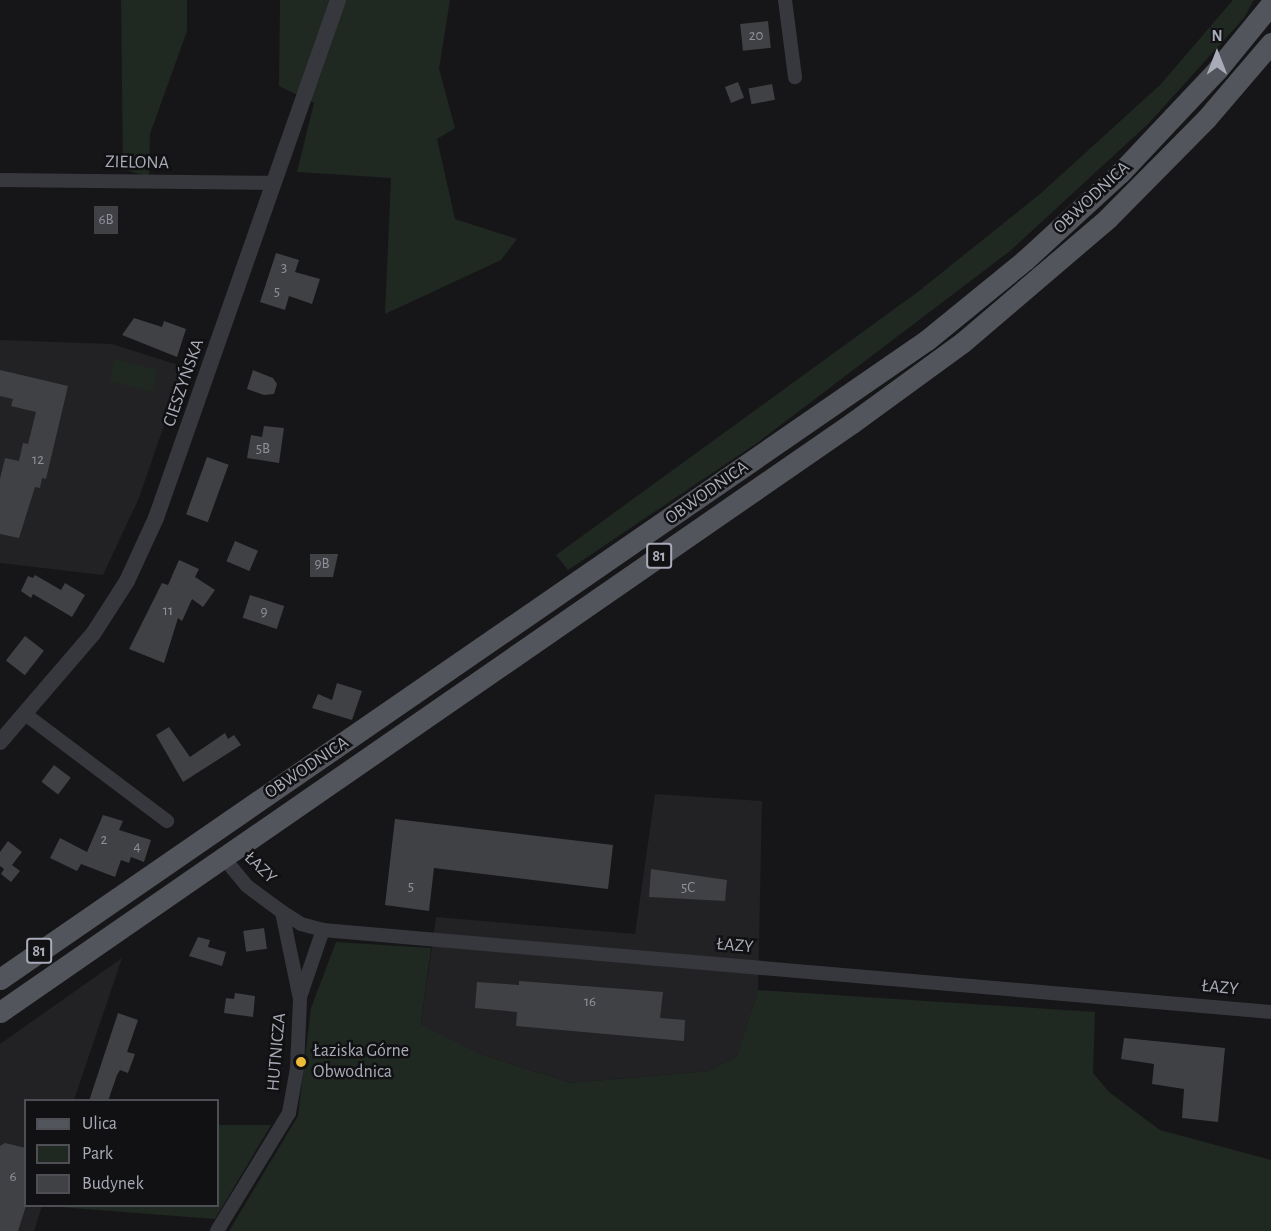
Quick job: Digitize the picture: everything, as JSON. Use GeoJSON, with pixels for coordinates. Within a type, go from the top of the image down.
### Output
{"type":"FeatureCollection","features":[{"type":"Feature","properties":{"kind":"main road","name":"OBWODNICA"},"geometry":{"type":"LineString","coordinates":[[0,979],[927,340],[1025,260],[1113,179],[1217,70],[1271,4]]}},
{"type":"Feature","properties":{"kind":"main road","name":"OBWODNICA"},"geometry":{"type":"LineString","coordinates":[[0,1012],[222,856],[852,423],[963,342],[1116,210],[1206,119],[1271,44]]}},
{"type":"Feature","properties":{"kind":"street","name":"CIESZYŃSKA"},"geometry":{"type":"LineString","coordinates":[[0,742],[93,634],[132,571],[168,488],[338,0]]}},
{"type":"Feature","properties":{"kind":"street"},"geometry":{"type":"LineString","coordinates":[[785,0],[795,76]]}},
{"type":"Feature","properties":{"kind":"street","name":"ZIELONA"},"geometry":{"type":"LineString","coordinates":[[0,180],[273,183]]}},
{"type":"Feature","properties":{"kind":"street"},"geometry":{"type":"LineString","coordinates":[[25,714],[167,821]]}},
{"type":"Feature","properties":{"kind":"street","name":"ŁAZY"},"geometry":{"type":"LineString","coordinates":[[222,856],[248,885],[282,912],[301,924],[323,930],[1271,1012]]}},
{"type":"Feature","properties":{"kind":"street"},"geometry":{"type":"LineString","coordinates":[[282,912],[300,999]]}},
{"type":"Feature","properties":{"kind":"street"},"geometry":{"type":"LineString","coordinates":[[300,999],[323,930]]}},
{"type":"Feature","properties":{"kind":"street","name":"HUTNICZA"},"geometry":{"type":"LineString","coordinates":[[217,1231],[289,1113],[297,1068],[300,999]]}},
{"type":"Feature","properties":{"kind":"shaded area"},"geometry":{"type":"Polygon","coordinates":[[[0,340],[112,344],[184,367],[139,498],[103,575],[0,563],[0,340]]]}},
{"type":"Feature","properties":{"kind":"shaded area"},"geometry":{"type":"Polygon","coordinates":[[[655,794],[762,801],[758,990],[737,1056],[709,1071],[571,1083],[483,1055],[421,1024],[436,917],[635,934],[655,794]]]}},
{"type":"Feature","properties":{"kind":"shaded area"},"geometry":{"type":"Polygon","coordinates":[[[122,958],[74,1099],[24,1099],[24,1207],[42,1207],[34,1231],[0,1231],[0,1044],[122,958]]]}},
{"type":"Feature","properties":{"kind":"green space"},"geometry":{"type":"Polygon","coordinates":[[[121,0],[187,0],[187,31],[150,134],[149,177],[123,169],[121,0]]]}},
{"type":"Feature","properties":{"kind":"green space"},"geometry":{"type":"Polygon","coordinates":[[[280,0],[450,0],[439,69],[455,128],[437,139],[455,219],[517,239],[501,260],[385,314],[391,178],[297,172],[314,103],[279,86],[280,0]]]}},
{"type":"Feature","properties":{"kind":"green space"},"geometry":{"type":"Polygon","coordinates":[[[1233,0],[1254,0],[1244,18],[1149,123],[1010,251],[757,443],[568,570],[556,555],[919,291],[1040,194],[1161,84],[1233,0]]]}},
{"type":"Feature","properties":{"kind":"green space"},"geometry":{"type":"Polygon","coordinates":[[[115,359],[158,370],[152,392],[109,381],[115,359]]]}},
{"type":"Feature","properties":{"kind":"green space"},"geometry":{"type":"Polygon","coordinates":[[[336,942],[431,948],[421,1024],[483,1055],[571,1083],[709,1071],[737,1056],[758,990],[1095,1012],[1093,1073],[1109,1092],[1160,1130],[1271,1160],[1271,1231],[229,1231],[298,1116],[311,1008],[336,942]]]}},
{"type":"Feature","properties":{"kind":"green space"},"geometry":{"type":"Polygon","coordinates":[[[219,1125],[271,1125],[215,1219],[59,1207],[219,1207],[219,1125]]]}},
{"type":"Feature","properties":{"kind":"building"},"geometry":{"type":"Polygon","coordinates":[[[768,21],[771,48],[743,51],[740,24],[768,21]]]}},
{"type":"Feature","properties":{"kind":"building"},"geometry":{"type":"Polygon","coordinates":[[[738,82],[744,98],[731,103],[725,87],[738,82]]]}},
{"type":"Feature","properties":{"kind":"building"},"geometry":{"type":"Polygon","coordinates":[[[772,84],[775,100],[751,104],[748,89],[772,84]]]}},
{"type":"Feature","properties":{"kind":"building"},"geometry":{"type":"Polygon","coordinates":[[[94,206],[118,206],[118,234],[94,234],[94,206]]]}},
{"type":"Feature","properties":{"kind":"building"},"geometry":{"type":"Polygon","coordinates":[[[276,253],[299,260],[295,272],[320,279],[312,304],[289,296],[285,310],[260,302],[276,253]]]}},
{"type":"Feature","properties":{"kind":"building"},"geometry":{"type":"Polygon","coordinates":[[[134,318],[162,327],[164,321],[186,329],[177,357],[122,335],[134,318]]]}},
{"type":"Feature","properties":{"kind":"building"},"geometry":{"type":"Polygon","coordinates":[[[0,370],[68,386],[46,479],[42,478],[40,488],[35,487],[19,538],[0,534],[0,479],[5,458],[19,461],[23,443],[28,444],[36,412],[11,406],[13,399],[0,396],[0,370]]]}},
{"type":"Feature","properties":{"kind":"building"},"geometry":{"type":"Polygon","coordinates":[[[253,370],[273,378],[277,384],[274,394],[264,395],[247,389],[253,370]]]}},
{"type":"Feature","properties":{"kind":"building"},"geometry":{"type":"Polygon","coordinates":[[[264,426],[284,428],[279,463],[247,458],[251,435],[262,437],[264,426]]]}},
{"type":"Feature","properties":{"kind":"building"},"geometry":{"type":"Polygon","coordinates":[[[207,457],[229,465],[208,522],[186,514],[207,457]]]}},
{"type":"Feature","properties":{"kind":"building"},"geometry":{"type":"Polygon","coordinates":[[[235,541],[258,551],[249,571],[226,561],[235,541]]]}},
{"type":"Feature","properties":{"kind":"building"},"geometry":{"type":"Polygon","coordinates":[[[310,554],[338,554],[333,577],[310,577],[310,554]]]}},
{"type":"Feature","properties":{"kind":"building"},"geometry":{"type":"Polygon","coordinates":[[[179,560],[199,569],[195,577],[215,590],[203,607],[192,599],[182,621],[178,618],[164,663],[129,649],[162,583],[168,585],[179,560]]]}},
{"type":"Feature","properties":{"kind":"building"},"geometry":{"type":"Polygon","coordinates":[[[35,575],[61,590],[65,583],[85,595],[72,617],[33,594],[31,598],[21,591],[28,576],[33,578],[35,575]]]}},
{"type":"Feature","properties":{"kind":"building"},"geometry":{"type":"Polygon","coordinates":[[[250,595],[284,606],[277,629],[243,618],[250,595]]]}},
{"type":"Feature","properties":{"kind":"building"},"geometry":{"type":"Polygon","coordinates":[[[25,636],[44,651],[25,675],[6,660],[25,636]]]}},
{"type":"Feature","properties":{"kind":"building"},"geometry":{"type":"Polygon","coordinates":[[[337,683],[362,691],[352,720],[312,708],[318,694],[332,700],[337,683]]]}},
{"type":"Feature","properties":{"kind":"building"},"geometry":{"type":"Polygon","coordinates":[[[169,727],[190,757],[225,733],[228,739],[234,735],[241,745],[183,782],[156,735],[169,727]]]}},
{"type":"Feature","properties":{"kind":"building"},"geometry":{"type":"Polygon","coordinates":[[[54,765],[71,778],[58,794],[41,782],[54,765]]]}},
{"type":"Feature","properties":{"kind":"building"},"geometry":{"type":"Polygon","coordinates":[[[103,815],[123,821],[119,830],[151,840],[144,862],[131,857],[129,863],[121,860],[115,877],[81,864],[77,871],[50,858],[60,838],[87,852],[103,815]]]}},
{"type":"Feature","properties":{"kind":"building"},"geometry":{"type":"Polygon","coordinates":[[[395,819],[613,845],[608,889],[434,868],[429,911],[385,905],[395,819]]]}},
{"type":"Feature","properties":{"kind":"building"},"geometry":{"type":"Polygon","coordinates":[[[8,841],[22,852],[12,865],[20,871],[11,882],[1,874],[4,869],[0,866],[0,852],[8,841]]]}},
{"type":"Feature","properties":{"kind":"building"},"geometry":{"type":"Polygon","coordinates":[[[651,869],[727,880],[725,901],[649,897],[651,869]]]}},
{"type":"Feature","properties":{"kind":"building"},"geometry":{"type":"Polygon","coordinates":[[[264,928],[267,949],[246,952],[243,931],[264,928]]]}},
{"type":"Feature","properties":{"kind":"building"},"geometry":{"type":"Polygon","coordinates":[[[198,937],[210,940],[208,947],[226,952],[222,966],[189,956],[198,937]]]}},
{"type":"Feature","properties":{"kind":"building"},"geometry":{"type":"Polygon","coordinates":[[[519,981],[663,992],[660,1018],[685,1020],[684,1041],[516,1026],[517,1012],[475,1008],[477,982],[519,985],[519,981]]]}},
{"type":"Feature","properties":{"kind":"building"},"geometry":{"type":"Polygon","coordinates":[[[235,993],[255,996],[253,1017],[224,1013],[226,998],[234,999],[235,993]]]}},
{"type":"Feature","properties":{"kind":"building"},"geometry":{"type":"Polygon","coordinates":[[[118,1013],[138,1020],[127,1052],[135,1054],[128,1073],[120,1070],[109,1099],[90,1099],[118,1013]]]}},
{"type":"Feature","properties":{"kind":"building"},"geometry":{"type":"Polygon","coordinates":[[[1124,1038],[1225,1048],[1218,1122],[1182,1118],[1184,1089],[1152,1084],[1154,1064],[1121,1059],[1124,1038]]]}},
{"type":"Feature","properties":{"kind":"building"},"geometry":{"type":"Polygon","coordinates":[[[5,1143],[24,1148],[26,1207],[18,1231],[0,1231],[0,1146],[5,1143]]]}},
{"type":"Feature","properties":{"kind":"place","name":"Łaziska Górne Obwodnica"},"geometry":{"type":"Point","coordinates":[301,1062]}}]}
